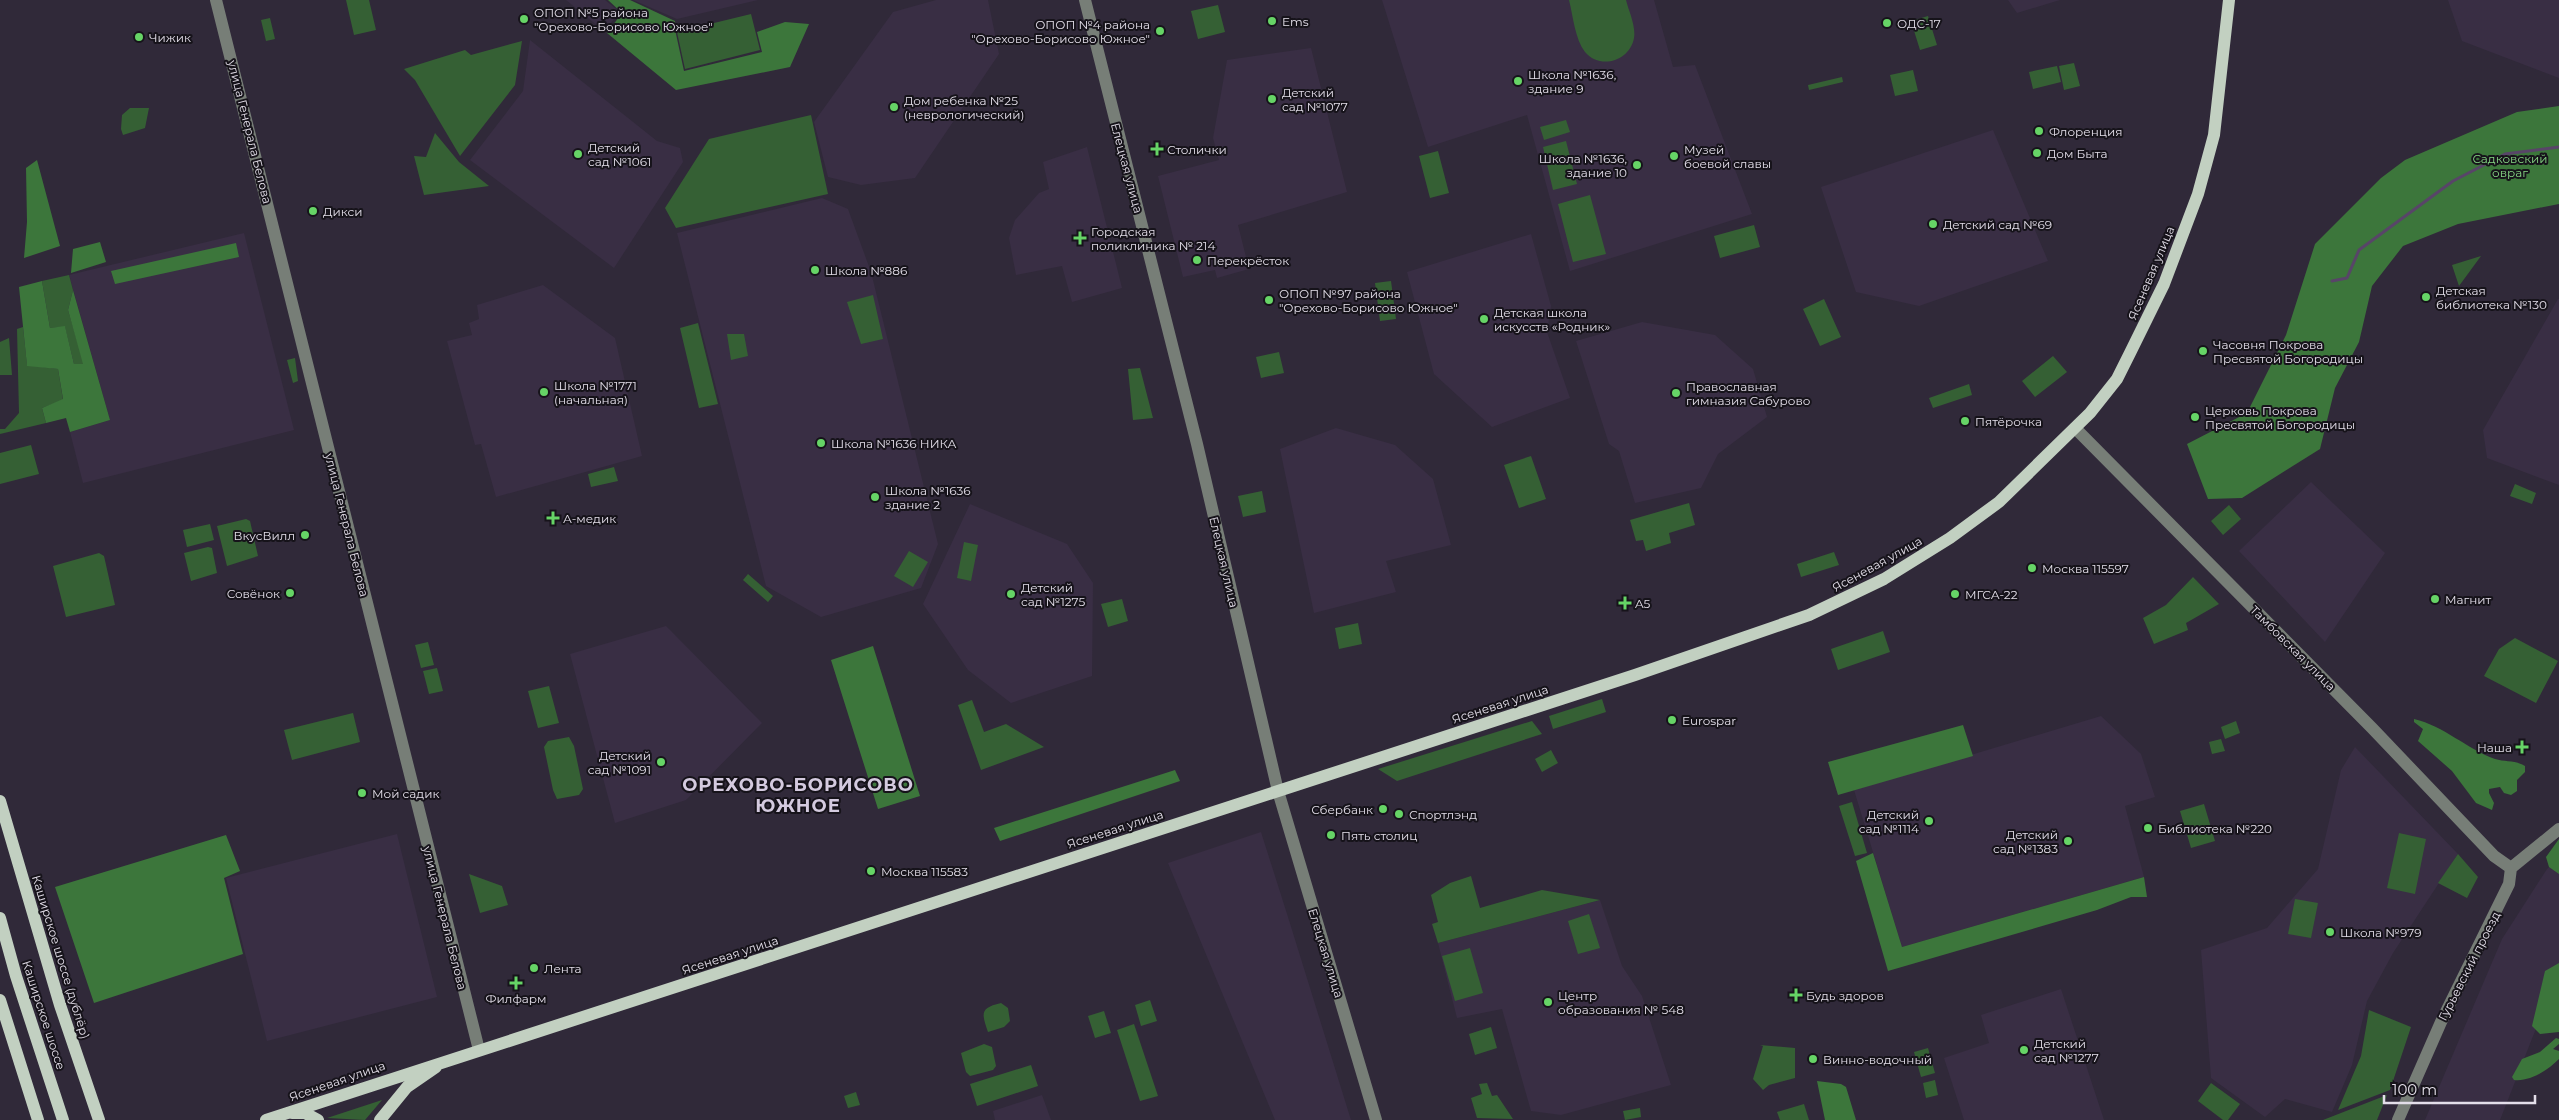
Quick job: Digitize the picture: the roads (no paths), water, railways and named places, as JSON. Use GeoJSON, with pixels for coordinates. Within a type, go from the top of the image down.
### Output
{"type":"FeatureCollection","features":[{"type":"Feature","properties":{"kind":"main road","name":"Ясеневая улица"},"geometry":{"type":"LineString","coordinates":[[266,1120],[1712,649],[1809,615],[1844,600],[1884,579],[1972,524],[1999,502],[2075,428],[2116,379],[2164,284],[2198,194],[2214,134],[2229,0]]}},
{"type":"Feature","properties":{"kind":"main road","name":"Каширское шоссе (дублёр)"},"geometry":{"type":"LineString","coordinates":[[0,801],[57,995],[99,1120]]}},
{"type":"Feature","properties":{"kind":"main road","name":"Каширское шоссе"},"geometry":{"type":"LineString","coordinates":[[0,918],[16,976],[63,1120]]}},
{"type":"Feature","properties":{"kind":"main road"},"geometry":{"type":"LineString","coordinates":[[0,1000],[38,1120]]}},
{"type":"Feature","properties":{"kind":"main road","name":"Ясеневая улица"},"geometry":{"type":"LineString","coordinates":[[380,1120],[407,1087],[446,1060]]}},
{"type":"Feature","properties":{"kind":"main road"},"geometry":{"type":"LineString","coordinates":[[286,1113],[305,1113],[318,1120]]}},
{"type":"Feature","properties":{"kind":"street","name":"улица Генерала Белова"},"geometry":{"type":"LineString","coordinates":[[216,0],[479,1050]]}},
{"type":"Feature","properties":{"kind":"street","name":"Елецкая улица"},"geometry":{"type":"LineString","coordinates":[[1085,0],[1200,458],[1278,791],[1376,1120]]}},
{"type":"Feature","properties":{"kind":"street","name":"Тамбовская улица"},"geometry":{"type":"LineString","coordinates":[[2075,428],[2372,728],[2494,856],[2511,868]]}},
{"type":"Feature","properties":{"kind":"street"},"geometry":{"type":"LineString","coordinates":[[2511,868],[2559,829]]}},
{"type":"Feature","properties":{"kind":"street","name":"Гурьевский проезд"},"geometry":{"type":"LineString","coordinates":[[2398,1120],[2441,1022],[2509,884],[2511,868]]}},
{"type":"Feature","properties":{"kind":"waterway"},"geometry":{"type":"LineString","coordinates":[[2332,281],[2347,278],[2359,250],[2453,181],[2505,154],[2559,147]]}},
{"type":"Feature","properties":{"kind":"place","name":"ОПОП №5 района \"Орехово-Борисово Южное\""},"geometry":{"type":"Point","coordinates":[524,19]}},
{"type":"Feature","properties":{"kind":"place","name":"Ems"},"geometry":{"type":"Point","coordinates":[1272,21]}},
{"type":"Feature","properties":{"kind":"place","name":"ОДС-17"},"geometry":{"type":"Point","coordinates":[1887,23]}},
{"type":"Feature","properties":{"kind":"place","name":"ОПОП №4 района \"Орехово-Борисово Южное\""},"geometry":{"type":"Point","coordinates":[1160,31]}},
{"type":"Feature","properties":{"kind":"place","name":"Чижик"},"geometry":{"type":"Point","coordinates":[139,37]}},
{"type":"Feature","properties":{"kind":"place","name":"Школа №1636, здание 9"},"geometry":{"type":"Point","coordinates":[1518,81]}},
{"type":"Feature","properties":{"kind":"place","name":"Детский сад №1077"},"geometry":{"type":"Point","coordinates":[1272,99]}},
{"type":"Feature","properties":{"kind":"place","name":"Дом ребенка №25 (неврологический)"},"geometry":{"type":"Point","coordinates":[894,107]}},
{"type":"Feature","properties":{"kind":"place","name":"Флоренция"},"geometry":{"type":"Point","coordinates":[2039,131]}},
{"type":"Feature","properties":{"kind":"place","name":"Столички"},"geometry":{"type":"Point","coordinates":[1157,149]}},
{"type":"Feature","properties":{"kind":"place","name":"Дом Быта"},"geometry":{"type":"Point","coordinates":[2037,153]}},
{"type":"Feature","properties":{"kind":"place","name":"Детский сад №1061"},"geometry":{"type":"Point","coordinates":[578,154]}},
{"type":"Feature","properties":{"kind":"place","name":"Музей боевой славы"},"geometry":{"type":"Point","coordinates":[1674,156]}},
{"type":"Feature","properties":{"kind":"place","name":"Школа №1636, здание 10"},"geometry":{"type":"Point","coordinates":[1637,165]}},
{"type":"Feature","properties":{"kind":"place","name":"Дикси"},"geometry":{"type":"Point","coordinates":[313,211]}},
{"type":"Feature","properties":{"kind":"place","name":"Детский сад №69"},"geometry":{"type":"Point","coordinates":[1933,224]}},
{"type":"Feature","properties":{"kind":"place","name":"Городская поликлиника № 214"},"geometry":{"type":"Point","coordinates":[1080,238]}},
{"type":"Feature","properties":{"kind":"place","name":"Перекрёсток"},"geometry":{"type":"Point","coordinates":[1197,260]}},
{"type":"Feature","properties":{"kind":"place","name":"Школа №886"},"geometry":{"type":"Point","coordinates":[815,270]}},
{"type":"Feature","properties":{"kind":"place","name":"Детская библиотека №130"},"geometry":{"type":"Point","coordinates":[2426,297]}},
{"type":"Feature","properties":{"kind":"place","name":"ОПОП №97 района \"Орехово-Борисово Южное\""},"geometry":{"type":"Point","coordinates":[1269,300]}},
{"type":"Feature","properties":{"kind":"place","name":"Детская школа искусств «Родник»"},"geometry":{"type":"Point","coordinates":[1484,319]}},
{"type":"Feature","properties":{"kind":"place","name":"Часовня Покрова Пресвятой Богородицы"},"geometry":{"type":"Point","coordinates":[2203,351]}},
{"type":"Feature","properties":{"kind":"place","name":"Школа №1771 (начальная)"},"geometry":{"type":"Point","coordinates":[544,392]}},
{"type":"Feature","properties":{"kind":"place","name":"Православная гимназия Сабурово"},"geometry":{"type":"Point","coordinates":[1676,393]}},
{"type":"Feature","properties":{"kind":"place","name":"Церковь Покрова Пресвятой Богородицы"},"geometry":{"type":"Point","coordinates":[2195,417]}},
{"type":"Feature","properties":{"kind":"place","name":"Пятёрочка"},"geometry":{"type":"Point","coordinates":[1965,421]}},
{"type":"Feature","properties":{"kind":"place","name":"Школа №1636 НИКА"},"geometry":{"type":"Point","coordinates":[821,443]}},
{"type":"Feature","properties":{"kind":"place","name":"Школа №1636 здание 2"},"geometry":{"type":"Point","coordinates":[875,497]}},
{"type":"Feature","properties":{"kind":"place","name":"А-медик"},"geometry":{"type":"Point","coordinates":[553,518]}},
{"type":"Feature","properties":{"kind":"place","name":"ВкусВилл"},"geometry":{"type":"Point","coordinates":[305,535]}},
{"type":"Feature","properties":{"kind":"place","name":"Москва 115597"},"geometry":{"type":"Point","coordinates":[2032,568]}},
{"type":"Feature","properties":{"kind":"place","name":"Совёнок"},"geometry":{"type":"Point","coordinates":[290,593]}},
{"type":"Feature","properties":{"kind":"place","name":"Детский сад №1275"},"geometry":{"type":"Point","coordinates":[1011,594]}},
{"type":"Feature","properties":{"kind":"place","name":"МГСА-22"},"geometry":{"type":"Point","coordinates":[1955,594]}},
{"type":"Feature","properties":{"kind":"place","name":"Магнит"},"geometry":{"type":"Point","coordinates":[2435,599]}},
{"type":"Feature","properties":{"kind":"place","name":"A5"},"geometry":{"type":"Point","coordinates":[1625,603]}},
{"type":"Feature","properties":{"kind":"place","name":"Eurospar"},"geometry":{"type":"Point","coordinates":[1672,720]}},
{"type":"Feature","properties":{"kind":"place","name":"Наша"},"geometry":{"type":"Point","coordinates":[2522,747]}},
{"type":"Feature","properties":{"kind":"place","name":"Детский сад №1091"},"geometry":{"type":"Point","coordinates":[661,762]}},
{"type":"Feature","properties":{"kind":"place","name":"Мой садик"},"geometry":{"type":"Point","coordinates":[362,793]}},
{"type":"Feature","properties":{"kind":"place","name":"Сбербанк"},"geometry":{"type":"Point","coordinates":[1383,809]}},
{"type":"Feature","properties":{"kind":"place","name":"Спортлэнд"},"geometry":{"type":"Point","coordinates":[1399,814]}},
{"type":"Feature","properties":{"kind":"place","name":"Детский сад №1114"},"geometry":{"type":"Point","coordinates":[1929,821]}},
{"type":"Feature","properties":{"kind":"place","name":"Библиотека №220"},"geometry":{"type":"Point","coordinates":[2148,828]}},
{"type":"Feature","properties":{"kind":"place","name":"Пять столиц"},"geometry":{"type":"Point","coordinates":[1331,835]}},
{"type":"Feature","properties":{"kind":"place","name":"Детский сад №1383"},"geometry":{"type":"Point","coordinates":[2068,841]}},
{"type":"Feature","properties":{"kind":"place","name":"Москва 115583"},"geometry":{"type":"Point","coordinates":[871,871]}},
{"type":"Feature","properties":{"kind":"place","name":"Школа №979"},"geometry":{"type":"Point","coordinates":[2330,932]}},
{"type":"Feature","properties":{"kind":"place","name":"Лента"},"geometry":{"type":"Point","coordinates":[534,968]}},
{"type":"Feature","properties":{"kind":"place","name":"Филфарм"},"geometry":{"type":"Point","coordinates":[516,983]}},
{"type":"Feature","properties":{"kind":"place","name":"Будь здоров"},"geometry":{"type":"Point","coordinates":[1796,995]}},
{"type":"Feature","properties":{"kind":"place","name":"Центр образования № 548"},"geometry":{"type":"Point","coordinates":[1548,1002]}},
{"type":"Feature","properties":{"kind":"place","name":"Детский сад №1277"},"geometry":{"type":"Point","coordinates":[2024,1050]}},
{"type":"Feature","properties":{"kind":"place","name":"Винно-водочный"},"geometry":{"type":"Point","coordinates":[1813,1059]}},
{"type":"Feature","properties":{"kind":"district","name":"ОРЕХОВО-БОРИСОВО ЮЖНОЕ"},"geometry":{"type":"Point","coordinates":[798,795]}},
{"type":"Feature","properties":{"kind":"park label","name":"Садковский овраг"},"geometry":{"type":"Point","coordinates":[2510,165]}}]}
